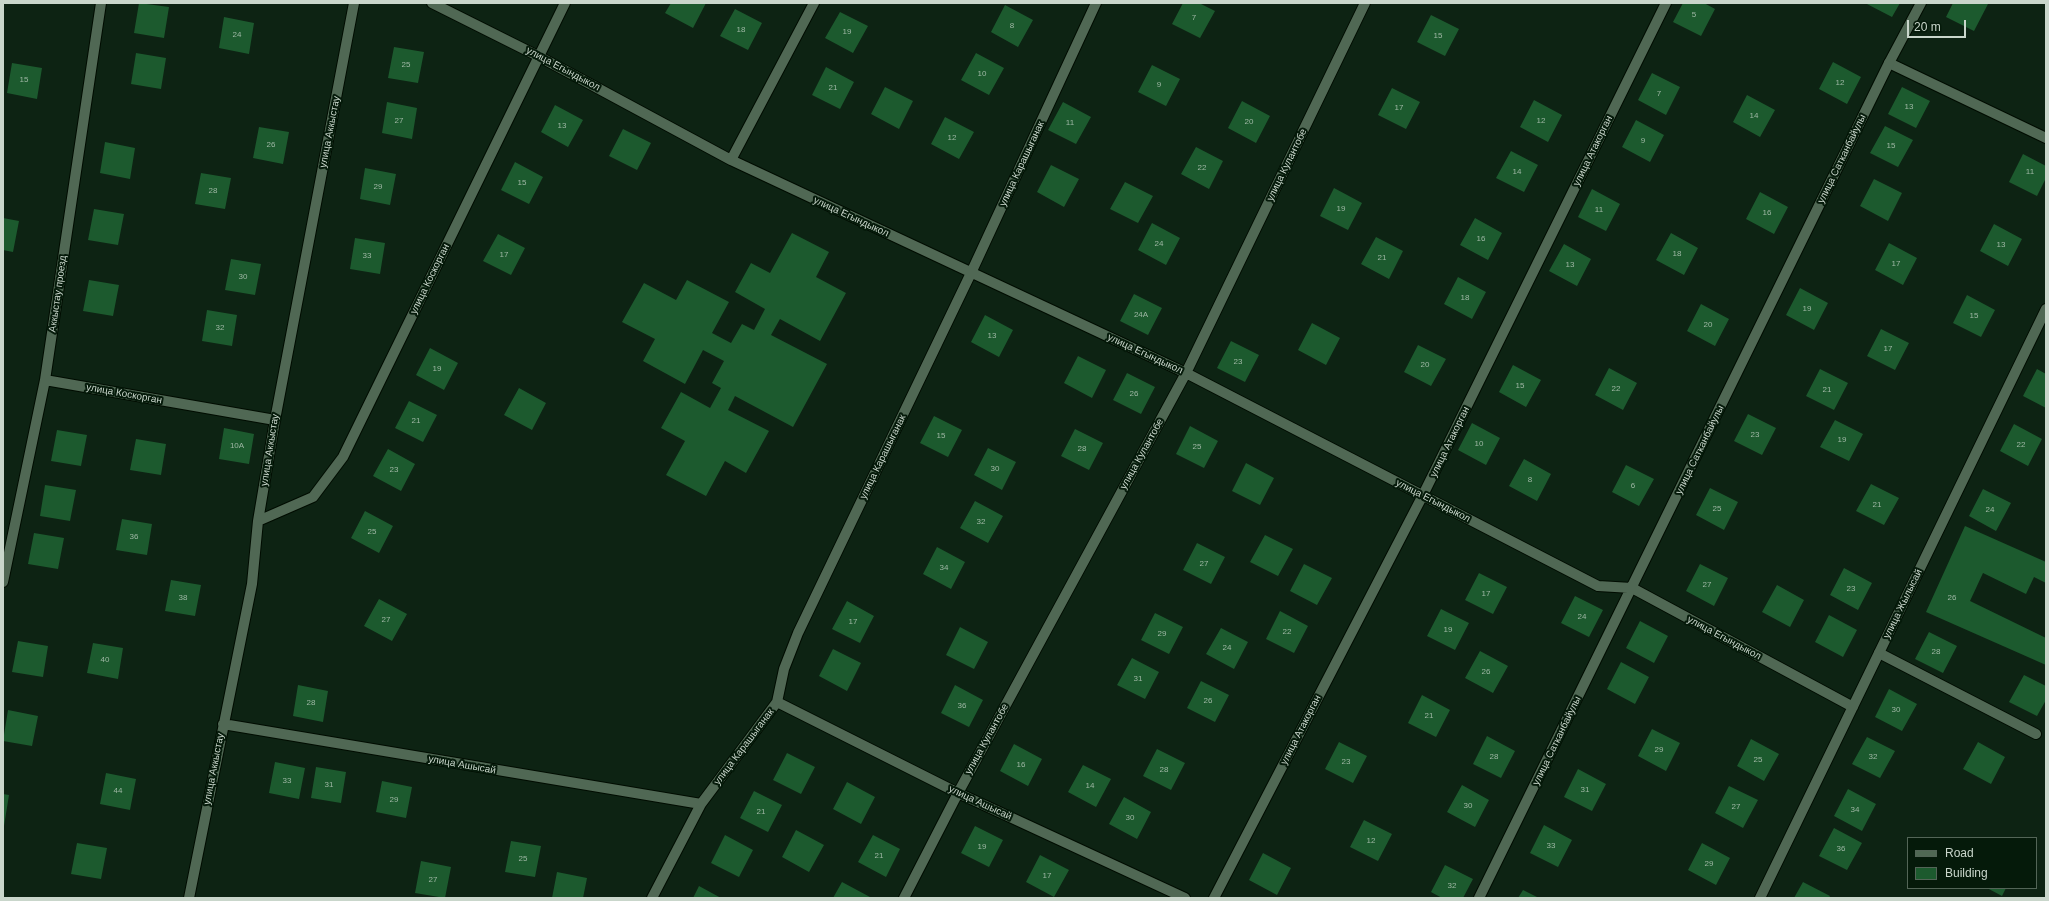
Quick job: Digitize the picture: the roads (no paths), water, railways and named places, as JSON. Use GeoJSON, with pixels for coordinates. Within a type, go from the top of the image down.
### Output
{"type":"FeatureCollection","features":[{"type":"Feature","properties":{"kind":"street","name":"Аккыстау проезд"},"geometry":{"type":"LineString","coordinates":[[3,582],[45,380],[101,3]]}},
{"type":"Feature","properties":{"kind":"street","name":"улица Аккыстау"},"geometry":{"type":"LineString","coordinates":[[189,898],[252,584],[258,521],[275,420],[354,3]]}},
{"type":"Feature","properties":{"kind":"street","name":"улица Егындыкол"},"geometry":{"type":"LineString","coordinates":[[432,3],[538,56],[731,160],[1186,373],[1598,586],[1632,588],[1853,707]]}},
{"type":"Feature","properties":{"kind":"street","name":"улица Коскорган"},"geometry":{"type":"LineString","coordinates":[[258,521],[313,497],[343,457],[565,3]]}},
{"type":"Feature","properties":{"kind":"street"},"geometry":{"type":"LineString","coordinates":[[731,160],[814,3]]}},
{"type":"Feature","properties":{"kind":"street","name":"улица Карашыганак"},"geometry":{"type":"LineString","coordinates":[[652,898],[700,804],[777,702],[784,669],[798,633],[971,273],[1096,3]]}},
{"type":"Feature","properties":{"kind":"street","name":"улица Кулантобе"},"geometry":{"type":"LineString","coordinates":[[904,898],[958,793],[1186,373],[1365,3]]}},
{"type":"Feature","properties":{"kind":"street","name":"улица Атакорган"},"geometry":{"type":"LineString","coordinates":[[1214,898],[1423,495],[1666,3]]}},
{"type":"Feature","properties":{"kind":"street","name":"улица Сатканбайулы"},"geometry":{"type":"LineString","coordinates":[[1480,898],[1889,63],[1921,3]]}},
{"type":"Feature","properties":{"kind":"street"},"geometry":{"type":"LineString","coordinates":[[1889,63],[2046,138]]}},
{"type":"Feature","properties":{"kind":"street","name":"улица Жылысай"},"geometry":{"type":"LineString","coordinates":[[1760,898],[2046,309]]}},
{"type":"Feature","properties":{"kind":"street","name":"улица Коскорган"},"geometry":{"type":"LineString","coordinates":[[45,380],[275,420]]}},
{"type":"Feature","properties":{"kind":"street"},"geometry":{"type":"LineString","coordinates":[[1880,653],[2036,734]]}},
{"type":"Feature","properties":{"kind":"street","name":"улица Ашысай"},"geometry":{"type":"LineString","coordinates":[[777,702],[958,793],[1185,898]]}},
{"type":"Feature","properties":{"kind":"street","name":"улица Ашысай"},"geometry":{"type":"LineString","coordinates":[[223,724],[700,804]]}}]}
